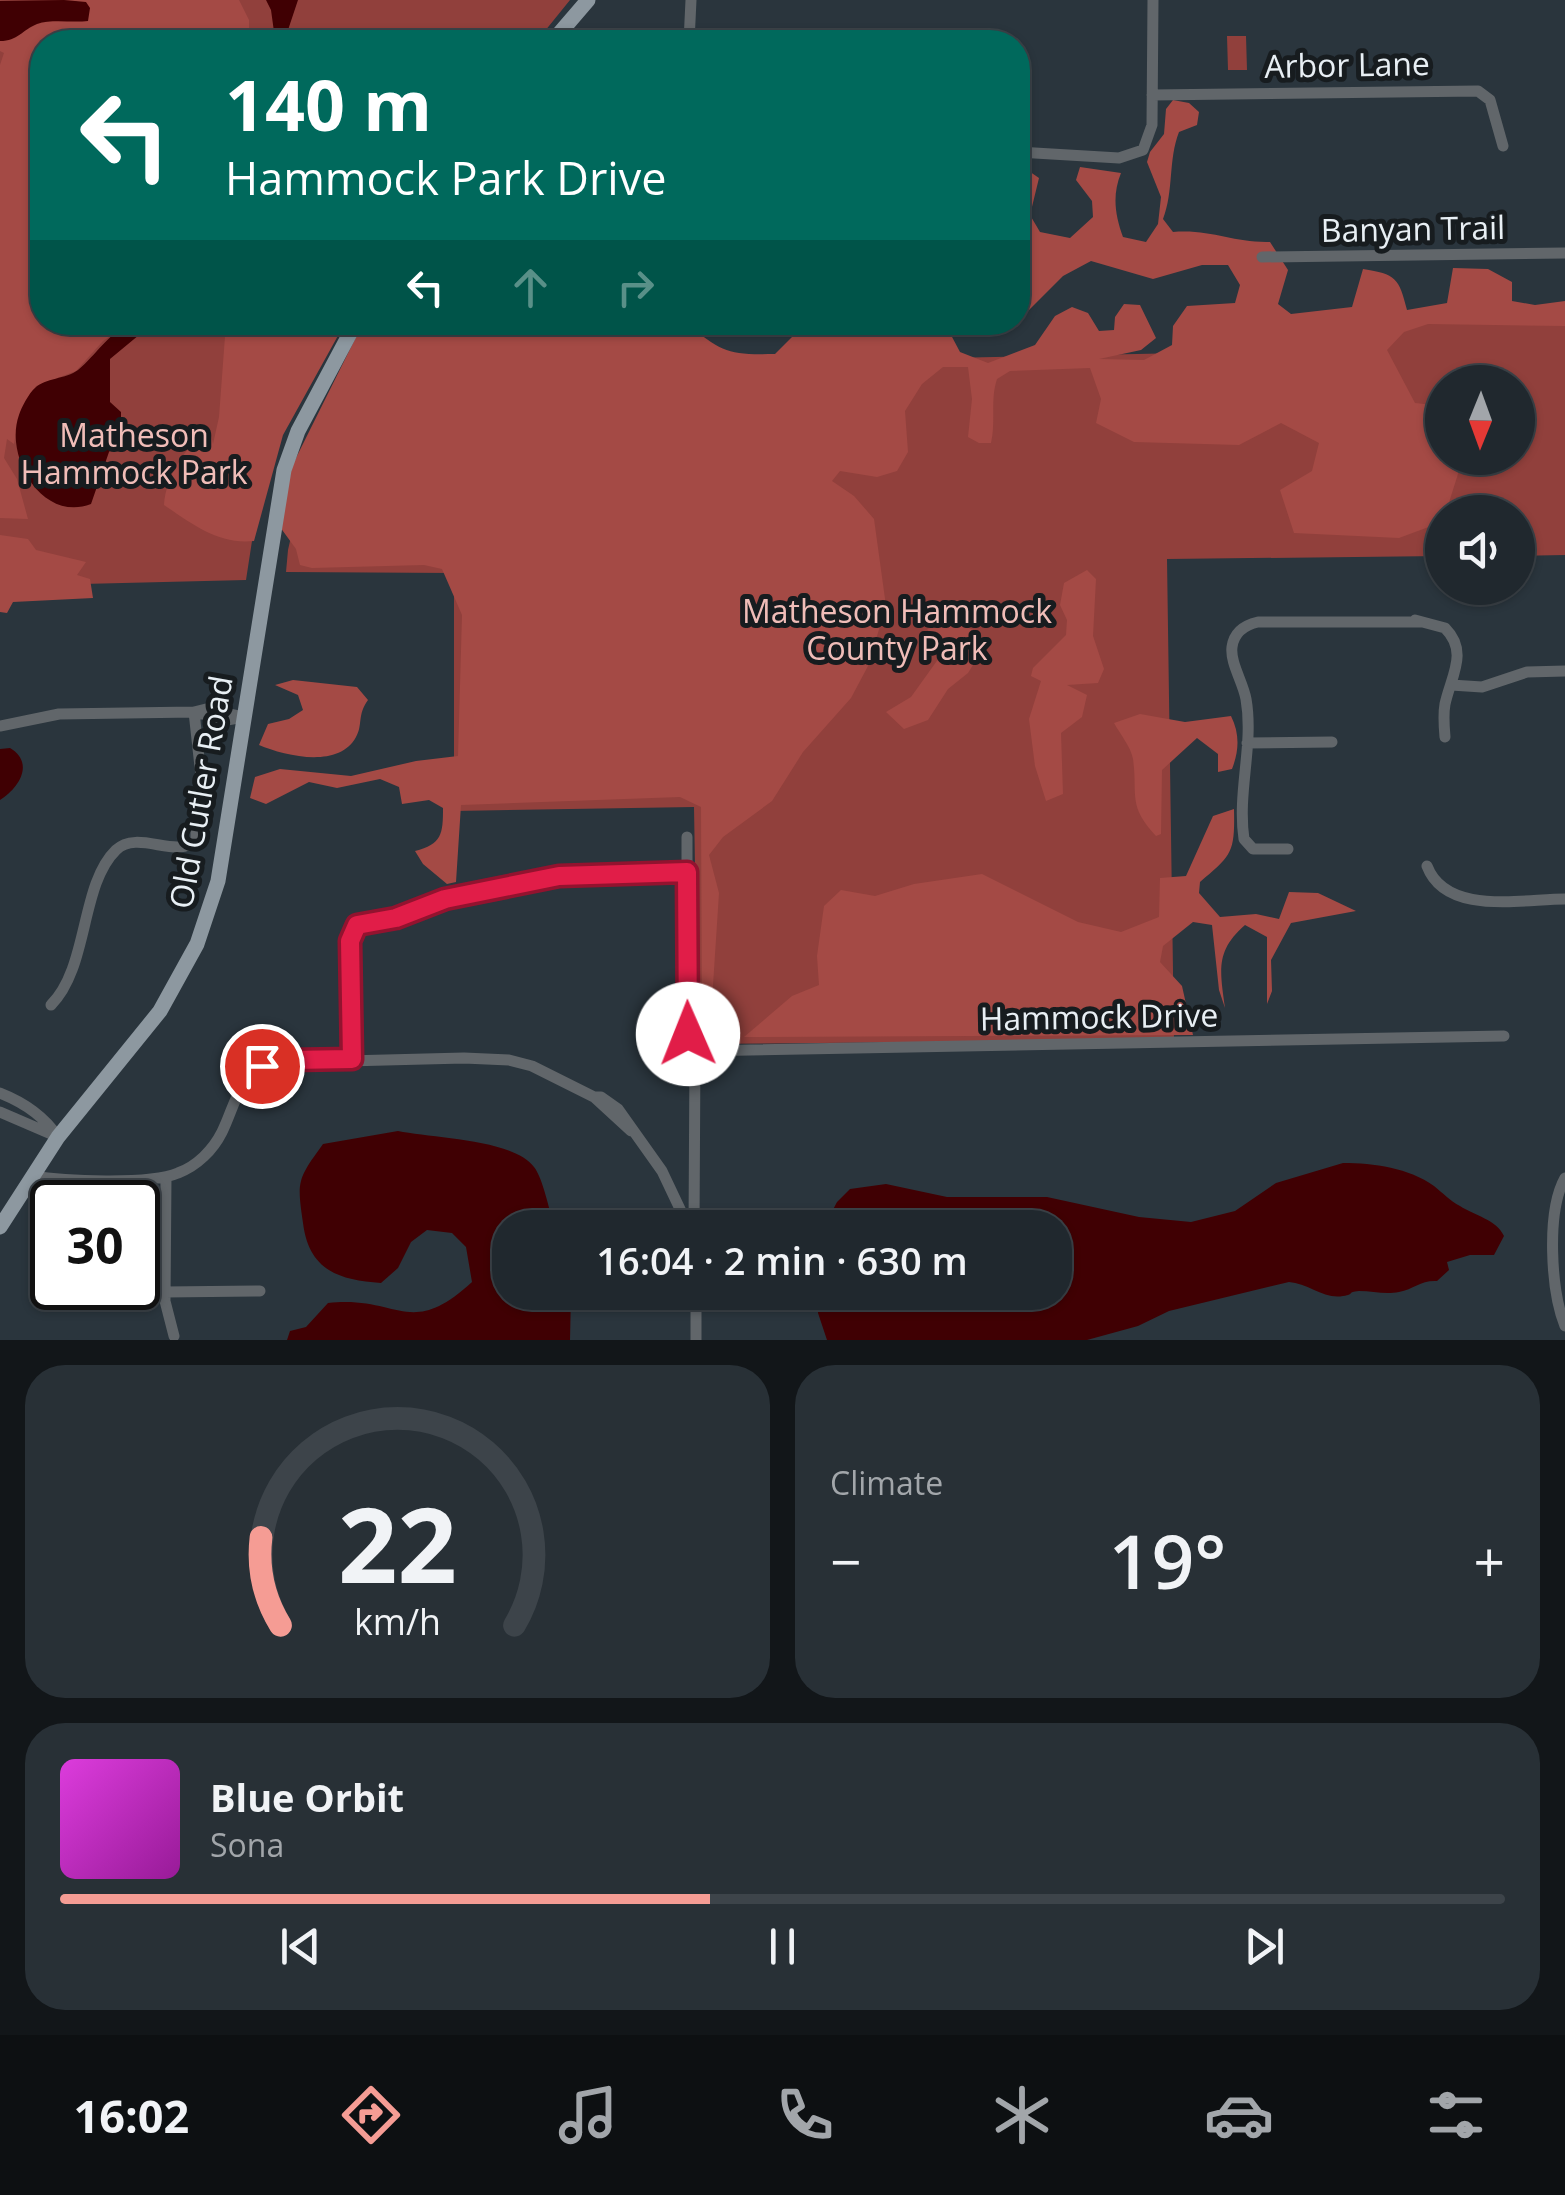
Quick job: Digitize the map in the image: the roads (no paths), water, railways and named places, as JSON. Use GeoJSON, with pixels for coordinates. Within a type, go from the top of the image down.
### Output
{"type":"FeatureCollection","features":[{"type":"Feature","properties":{"kind":"main road"},"geometry":{"type":"LineString","coordinates":[[562,30],[588,0]]}},
{"type":"Feature","properties":{"kind":"main road","name":"Old Cutler Road"},"geometry":{"type":"LineString","coordinates":[[0,1228],[58,1137],[160,1011],[197,944],[218,881],[284,470],[298,431],[349,335]]}},
{"type":"Feature","properties":{"kind":"street"},"geometry":{"type":"LineString","coordinates":[[689,30],[690,0]]}},
{"type":"Feature","properties":{"kind":"street"},"geometry":{"type":"LineString","coordinates":[[1030,153],[1119,158],[1143,150],[1151,130],[1152,0]]}},
{"type":"Feature","properties":{"kind":"street","name":"Arbor Lane"},"geometry":{"type":"LineString","coordinates":[[1152,95],[1478,90],[1490,100],[1503,146]]}},
{"type":"Feature","properties":{"kind":"street","name":"Banyan Trail"},"geometry":{"type":"LineString","coordinates":[[1262,258],[1565,253]]}},
{"type":"Feature","properties":{"kind":"street"},"geometry":{"type":"LineString","coordinates":[[1288,849],[1257,850],[1246,843],[1242,804],[1247,703],[1232,655],[1236,634],[1246,625],[1418,622],[1445,628],[1458,657],[1444,710],[1444,737]]}},
{"type":"Feature","properties":{"kind":"street"},"geometry":{"type":"LineString","coordinates":[[1451,684],[1482,687],[1522,673],[1565,670]]}},
{"type":"Feature","properties":{"kind":"street"},"geometry":{"type":"LineString","coordinates":[[0,726],[60,714],[206,709],[243,717]]}},
{"type":"Feature","properties":{"kind":"street"},"geometry":{"type":"LineString","coordinates":[[51,1005],[67,982],[94,894],[114,852],[128,844],[183,847],[192,846],[196,840],[202,786],[194,712]]}},
{"type":"Feature","properties":{"kind":"street"},"geometry":{"type":"LineString","coordinates":[[1247,743],[1332,742]]}},
{"type":"Feature","properties":{"kind":"street"},"geometry":{"type":"LineString","coordinates":[[687,837],[688,1031],[694,1051],[692,1210]]}},
{"type":"Feature","properties":{"kind":"street"},"geometry":{"type":"LineString","coordinates":[[1427,866],[1434,881],[1460,898],[1565,899]]}},
{"type":"Feature","properties":{"kind":"street"},"geometry":{"type":"LineString","coordinates":[[352,1059],[350,941],[357,925],[396,918],[445,899],[559,876],[687,872]]}},
{"type":"Feature","properties":{"kind":"street","name":"Hammock Drive"},"geometry":{"type":"LineString","coordinates":[[694,1051],[1504,1036]]}},
{"type":"Feature","properties":{"kind":"street"},"geometry":{"type":"LineString","coordinates":[[32,1176],[60,1180],[166,1177],[188,1169],[223,1130],[238,1091],[262,1066],[290,1060],[509,1060],[555,1076],[594,1097],[617,1122],[633,1131],[682,1210]]}},
{"type":"Feature","properties":{"kind":"street"},"geometry":{"type":"LineString","coordinates":[[0,1094],[49,1123],[58,1137]]}},
{"type":"Feature","properties":{"kind":"street"},"geometry":{"type":"LineString","coordinates":[[0,1112],[58,1137]]}},
{"type":"Feature","properties":{"kind":"street"},"geometry":{"type":"LineString","coordinates":[[166,1177],[166,1292],[174,1336]]}},
{"type":"Feature","properties":{"kind":"street"},"geometry":{"type":"LineString","coordinates":[[1565,1178],[1554,1218],[1557,1300],[1565,1326]]}},
{"type":"Feature","properties":{"kind":"street"},"geometry":{"type":"LineString","coordinates":[[166,1292],[260,1291]]}},
{"type":"Feature","properties":{"kind":"street"},"geometry":{"type":"LineString","coordinates":[[696,1310],[696,1340]]}},
{"type":"Feature","properties":{"kind":"park label","name":"Matheson Hammock Park"},"geometry":{"type":"Point","coordinates":[134,452]}},
{"type":"Feature","properties":{"kind":"park label","name":"Matheson Hammock County Park"},"geometry":{"type":"Point","coordinates":[897,628]}}]}
